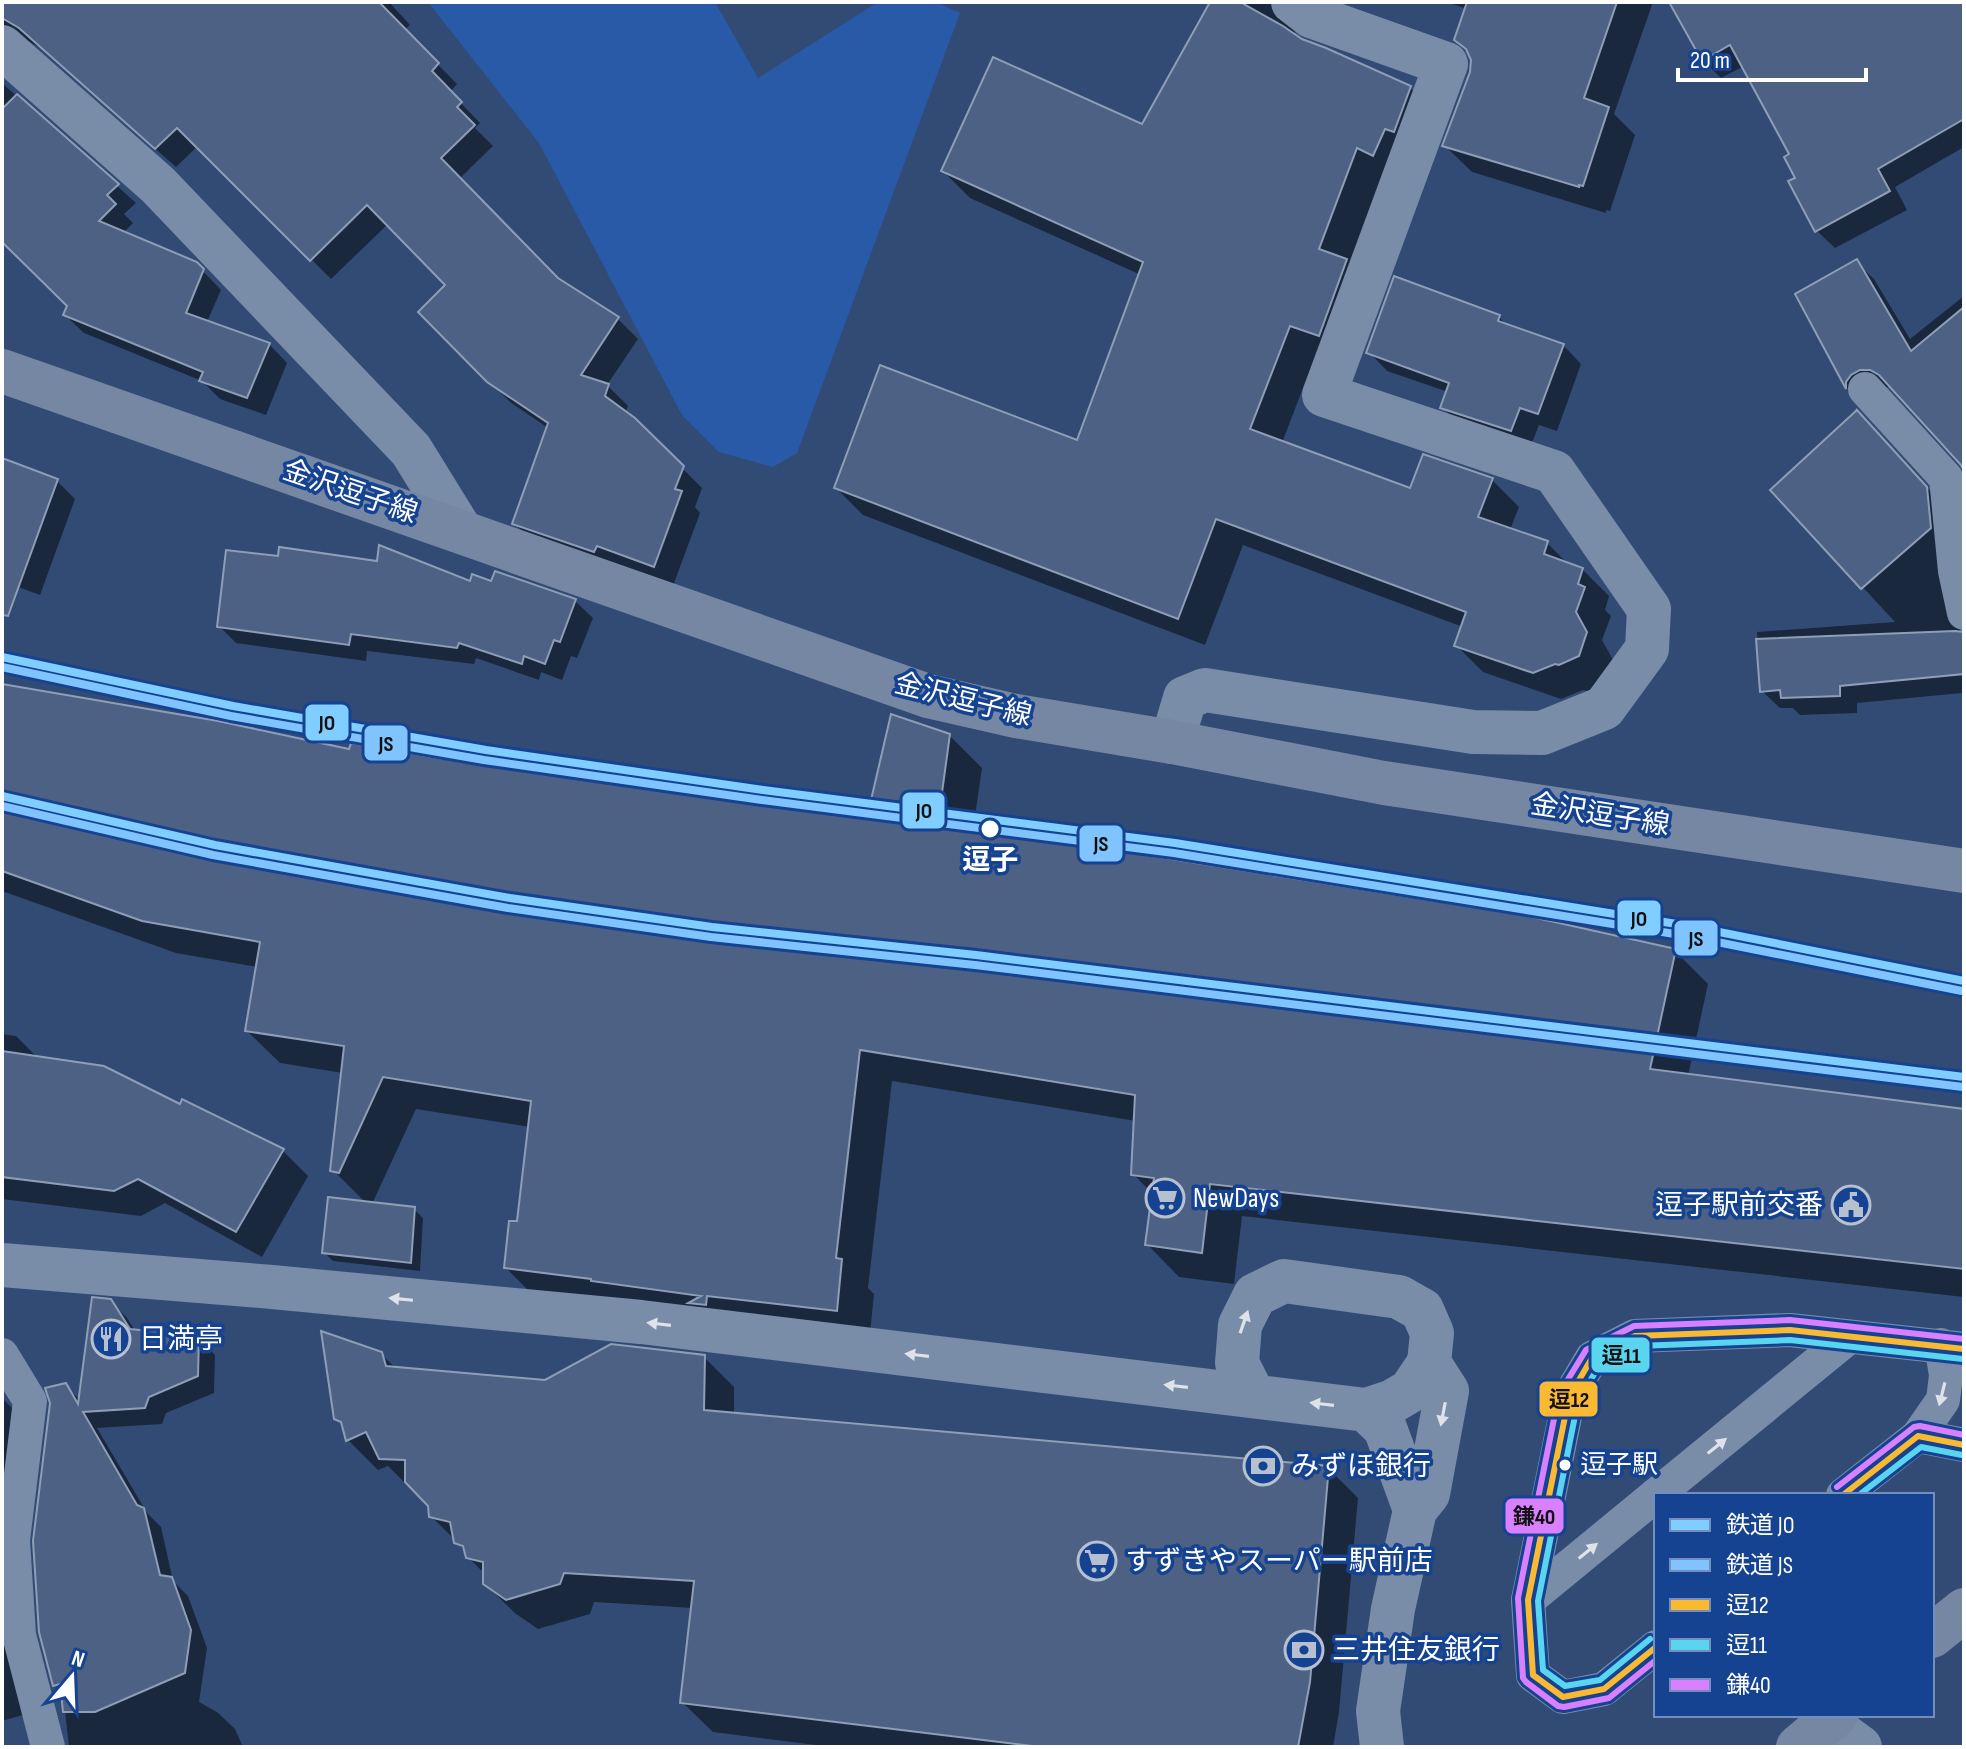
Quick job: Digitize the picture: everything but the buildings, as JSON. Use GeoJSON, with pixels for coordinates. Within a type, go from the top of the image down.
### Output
{"type":"FeatureCollection","features":[{"type":"Feature","properties":{"kind":"main road","name":"金沢逗子線"},"geometry":{"type":"LineString","coordinates":[[2,371],[928,696],[1016,716],[1384,783],[1964,871]]}},
{"type":"Feature","properties":{"kind":"main road"},"geometry":{"type":"LineString","coordinates":[[1934,1634],[1964,1610]]}},
{"type":"Feature","properties":{"kind":"street"},"geometry":{"type":"LineString","coordinates":[[1172,742],[1185,698],[1205,690],[1473,732],[1542,733],[1604,708],[1647,649],[1649,609],[1554,472],[1324,395],[1446,64],[1311,16],[1293,2]]}},
{"type":"Feature","properties":{"kind":"street"},"geometry":{"type":"LineString","coordinates":[[2,47],[158,185],[411,450],[461,531]]}},
{"type":"Feature","properties":{"kind":"street"},"geometry":{"type":"LineString","coordinates":[[2,1265],[641,1322],[1366,1410],[1393,1401],[1410,1391],[1429,1363],[1432,1333],[1422,1310],[1399,1297],[1284,1281],[1255,1295],[1240,1325],[1237,1363],[1253,1395]]}},
{"type":"Feature","properties":{"kind":"street"},"geometry":{"type":"LineString","coordinates":[[1382,1747],[1378,1711],[1393,1609],[1415,1510],[1428,1494],[1447,1391],[1429,1363]]}},
{"type":"Feature","properties":{"kind":"street"},"geometry":{"type":"LineString","coordinates":[[1366,1410],[1385,1428],[1415,1510]]}},
{"type":"Feature","properties":{"kind":"lane"},"geometry":{"type":"LineString","coordinates":[[1865,389],[1946,478],[1955,571],[1964,613]]}},
{"type":"Feature","properties":{"kind":"lane"},"geometry":{"type":"LineString","coordinates":[[1654,1649],[1604,1689],[1563,1697],[1533,1675],[1528,1600],[1569,1397],[1592,1358],[1635,1336],[1790,1330],[1952,1347],[1943,1400],[1918,1436],[1846,1493]]}},
{"type":"Feature","properties":{"kind":"lane"},"geometry":{"type":"LineString","coordinates":[[1658,1493],[1849,1337]]}},
{"type":"Feature","properties":{"kind":"lane"},"geometry":{"type":"LineString","coordinates":[[2,1355],[30,1401],[13,1540],[19,1635],[48,1747]]}},
{"type":"Feature","properties":{"kind":"lane"},"geometry":{"type":"LineString","coordinates":[[1918,1436],[1964,1445]]}},
{"type":"Feature","properties":{"kind":"lane"},"geometry":{"type":"LineString","coordinates":[[1528,1600],[1654,1497]]}},
{"type":"Feature","properties":{"kind":"shaded area"},"geometry":{"type":"Polygon","coordinates":[[[428,2],[715,2],[758,78],[878,2],[936,2],[960,13],[797,453],[773,467],[719,452],[682,415],[539,143],[428,2]]]}},
{"type":"Feature","properties":{"kind":"rail line","name":"JO"},"geometry":{"type":"LineString","coordinates":[[2,657],[233,706],[486,750],[763,790],[1175,843],[1689,926],[1964,981]]}},
{"type":"Feature","properties":{"kind":"rail line","name":"JS"},"geometry":{"type":"LineString","coordinates":[[2,667],[231,716],[484,760],[762,800],[1174,853],[1687,936],[1962,991]]}},
{"type":"Feature","properties":{"kind":"rail line","name":"JO"},"geometry":{"type":"LineString","coordinates":[[2,796],[215,845],[510,898],[712,927],[976,955],[1964,1077]]}},
{"type":"Feature","properties":{"kind":"rail line","name":"JS"},"geometry":{"type":"LineString","coordinates":[[2,806],[213,855],[508,908],[711,937],[975,965],[1963,1087]]}},
{"type":"Feature","properties":{"kind":"transit line","name":"鎌40"},"geometry":{"type":"LineString","coordinates":[[1654,1662],[1609,1698],[1564,1707],[1558,1706],[1523,1678],[1518,1598],[1559,1394],[1586,1350],[1634,1326],[1790,1320],[1964,1339]]}},
{"type":"Feature","properties":{"kind":"transit line","name":"逗12"},"geometry":{"type":"LineString","coordinates":[[1654,1649],[1604,1689],[1563,1697],[1533,1675],[1528,1600],[1569,1397],[1592,1358],[1635,1336],[1790,1330],[1964,1349]]}},
{"type":"Feature","properties":{"kind":"transit line","name":"逗11"},"geometry":{"type":"LineString","coordinates":[[1650,1639],[1600,1680],[1565,1686],[1543,1670],[1538,1601],[1578,1401],[1599,1366],[1638,1346],[1790,1340],[1963,1359]]}},
{"type":"Feature","properties":{"kind":"transit line","name":"鎌40"},"geometry":{"type":"LineString","coordinates":[[1837,1487],[1914,1427],[1964,1435]]}},
{"type":"Feature","properties":{"kind":"transit line","name":"逗12"},"geometry":{"type":"LineString","coordinates":[[1846,1493],[1918,1436],[1964,1445]]}},
{"type":"Feature","properties":{"kind":"transit line","name":"逗11"},"geometry":{"type":"LineString","coordinates":[[1862,1493],[1921,1447],[1962,1455]]}},
{"type":"Feature","properties":{"kind":"place","name":"逗子"},"geometry":{"type":"Point","coordinates":[990,829]}},
{"type":"Feature","properties":{"kind":"place","name":"NewDays"},"geometry":{"type":"Point","coordinates":[1165,1198]}},
{"type":"Feature","properties":{"kind":"place","name":"逗子駅前交番"},"geometry":{"type":"Point","coordinates":[1851,1205]}},
{"type":"Feature","properties":{"kind":"place","name":"日満亭"},"geometry":{"type":"Point","coordinates":[111,1339]}},
{"type":"Feature","properties":{"kind":"place","name":"逗子駅"},"geometry":{"type":"Point","coordinates":[1565,1465]}},
{"type":"Feature","properties":{"kind":"place","name":"みずほ銀行"},"geometry":{"type":"Point","coordinates":[1263,1466]}},
{"type":"Feature","properties":{"kind":"place","name":"すずきやスーパー駅前店"},"geometry":{"type":"Point","coordinates":[1097,1561]}},
{"type":"Feature","properties":{"kind":"place","name":"三井住友銀行"},"geometry":{"type":"Point","coordinates":[1304,1650]}}]}
